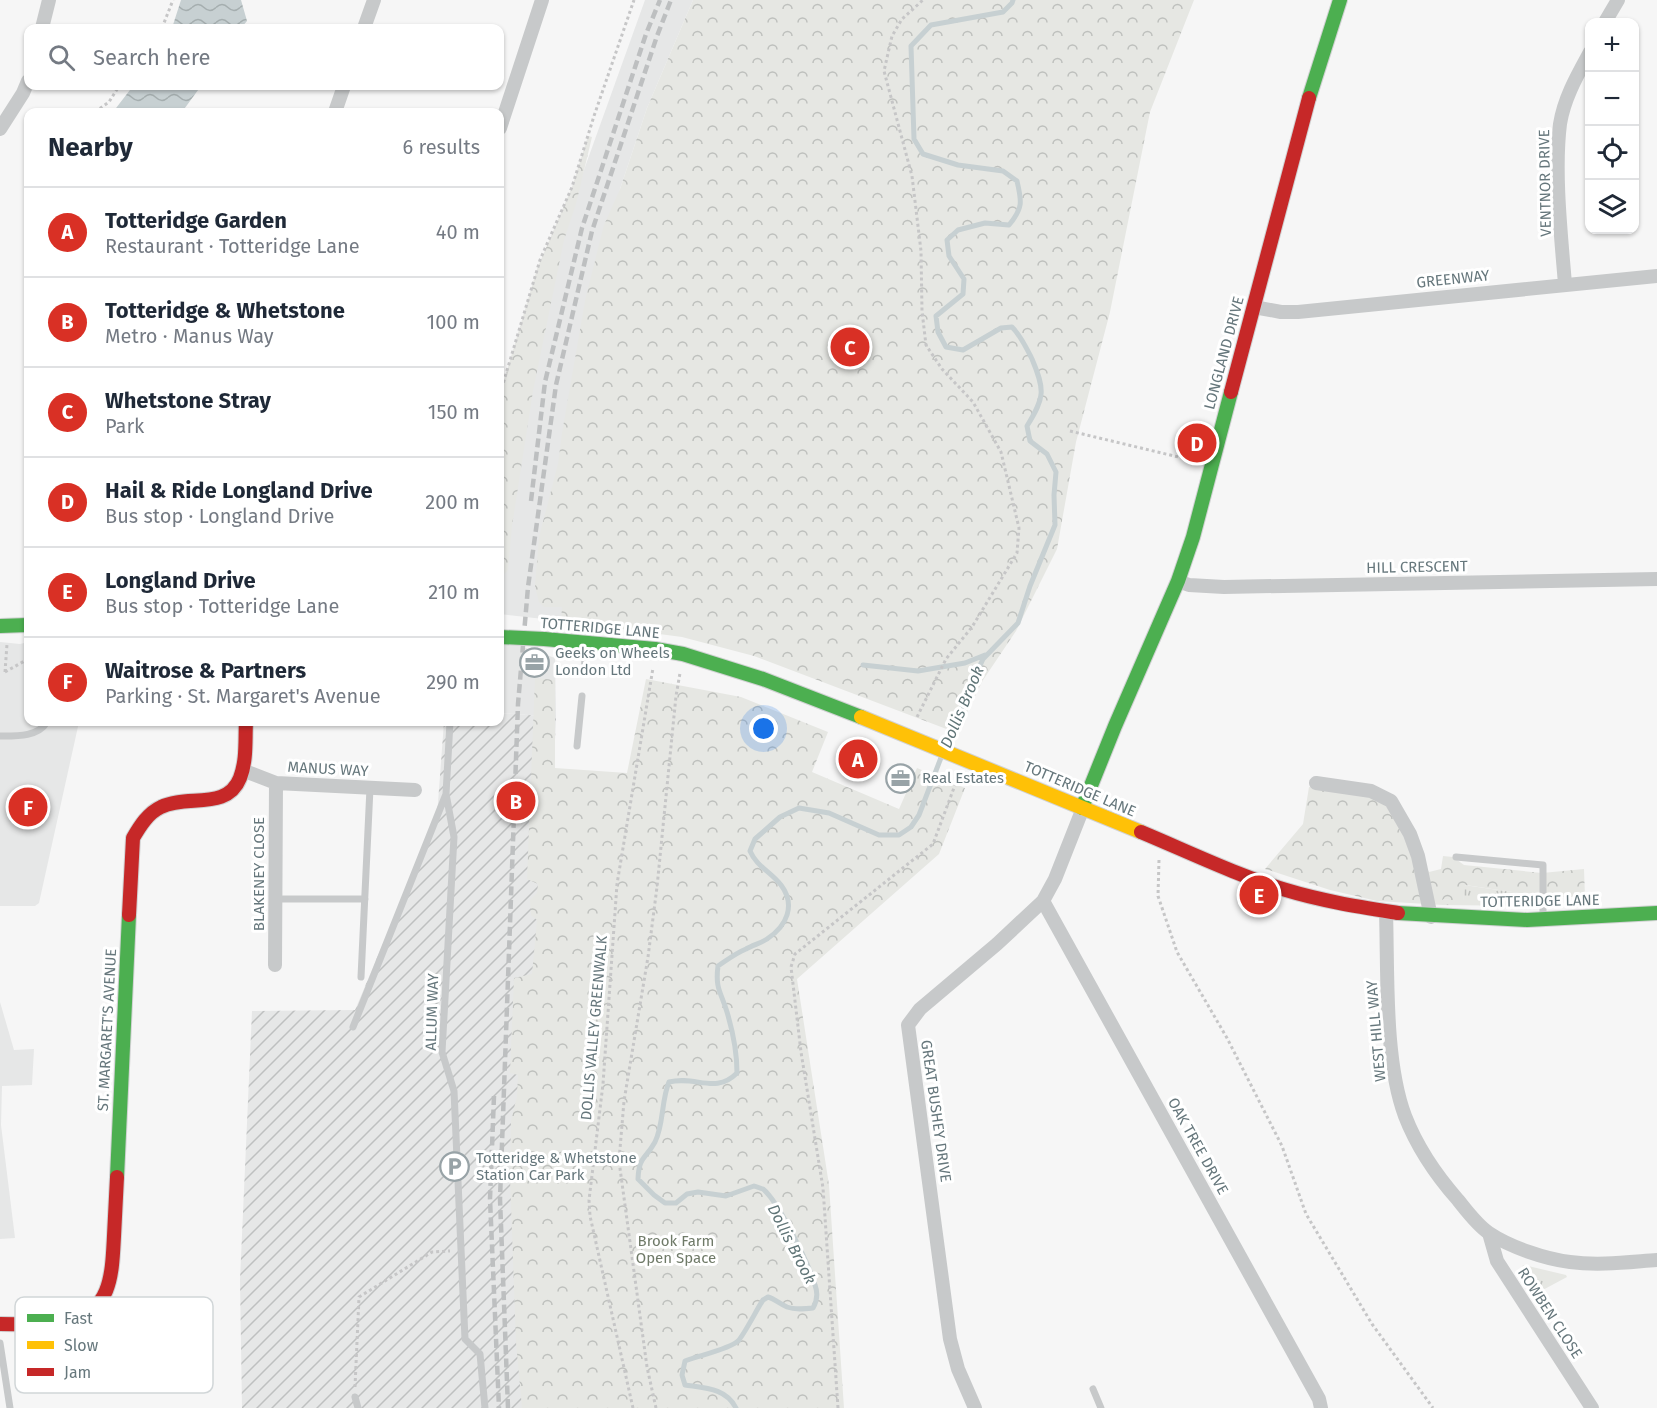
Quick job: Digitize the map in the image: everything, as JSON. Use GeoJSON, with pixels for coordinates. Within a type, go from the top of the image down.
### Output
{"type":"FeatureCollection","features":[{"type":"Feature","properties":{"kind":"street"},"geometry":{"type":"LineString","coordinates":[[365,24],[374,0]]}},
{"type":"Feature","properties":{"kind":"street"},"geometry":{"type":"LineString","coordinates":[[504,116],[542,0]]}},
{"type":"Feature","properties":{"kind":"street","name":"LONGLAND DRIVE"},"geometry":{"type":"LineString","coordinates":[[1083,808],[1115,726],[1178,581],[1192,537],[1292,155],[1340,0]]}},
{"type":"Feature","properties":{"kind":"street"},"geometry":{"type":"LineString","coordinates":[[1607,18],[1618,0]]}},
{"type":"Feature","properties":{"kind":"street"},"geometry":{"type":"LineString","coordinates":[[42,24],[45,1]]}},
{"type":"Feature","properties":{"kind":"street","name":"VENTNOR DRIVE"},"geometry":{"type":"LineString","coordinates":[[1565,284],[1558,158],[1560,122],[1574,81],[1585,61]]}},
{"type":"Feature","properties":{"kind":"street"},"geometry":{"type":"LineString","coordinates":[[0,129],[24,90]]}},
{"type":"Feature","properties":{"kind":"street"},"geometry":{"type":"LineString","coordinates":[[336,108],[343,90]]}},
{"type":"Feature","properties":{"kind":"street","name":"GREENWAY"},"geometry":{"type":"LineString","coordinates":[[1254,307],[1281,312],[1298,312],[1657,276]]}},
{"type":"Feature","properties":{"kind":"street","name":"HILL CRESCENT"},"geometry":{"type":"LineString","coordinates":[[1178,581],[1189,585],[1224,587],[1657,579]]}},
{"type":"Feature","properties":{"kind":"street"},"geometry":{"type":"LineString","coordinates":[[0,626],[24,625]]}},
{"type":"Feature","properties":{"kind":"street","name":"TOTTERIDGE LANE"},"geometry":{"type":"LineString","coordinates":[[504,637],[655,649],[684,654],[763,679],[909,735],[1242,875],[1286,890],[1386,912],[1431,917],[1544,920],[1657,913]]}},
{"type":"Feature","properties":{"kind":"street","name":"ST. MARGARET'S AVENUE"},"geometry":{"type":"LineString","coordinates":[[104,1297],[112,1272],[134,838],[145,819],[163,805],[216,799],[238,783],[242,770],[246,726]]}},
{"type":"Feature","properties":{"kind":"street","name":"MANUS WAY"},"geometry":{"type":"LineString","coordinates":[[242,770],[276,783],[415,790]]}},
{"type":"Feature","properties":{"kind":"street","name":"BLAKENEY CLOSE"},"geometry":{"type":"LineString","coordinates":[[275,965],[276,783]]}},
{"type":"Feature","properties":{"kind":"street"},"geometry":{"type":"LineString","coordinates":[[1316,783],[1371,790],[1391,801],[1410,834],[1418,856],[1431,917]]}},
{"type":"Feature","properties":{"kind":"street","name":"GREAT BUSHEY DRIVE"},"geometry":{"type":"LineString","coordinates":[[975,1408],[958,1369],[950,1339],[908,1025],[920,1009],[997,944],[1043,901],[1055,879],[1083,808]]}},
{"type":"Feature","properties":{"kind":"street","name":"OAK TREE DRIVE"},"geometry":{"type":"LineString","coordinates":[[1043,901],[1319,1400],[1321,1408]]}},
{"type":"Feature","properties":{"kind":"street","name":"WEST HILL WAY"},"geometry":{"type":"LineString","coordinates":[[1386,912],[1390,1029],[1396,1082],[1404,1114],[1417,1143],[1447,1189],[1489,1233],[1532,1253],[1570,1262],[1657,1260]]}},
{"type":"Feature","properties":{"kind":"street","name":"ROWBEN CLOSE"},"geometry":{"type":"LineString","coordinates":[[1489,1233],[1497,1261],[1592,1408]]}},
{"type":"Feature","properties":{"kind":"street"},"geometry":{"type":"LineString","coordinates":[[0,1324],[15,1324]]}},
{"type":"Feature","properties":{"kind":"lane"},"geometry":{"type":"LineString","coordinates":[[584,672],[587,642]]}},
{"type":"Feature","properties":{"kind":"lane"},"geometry":{"type":"LineString","coordinates":[[577,746],[582,696]]}},
{"type":"Feature","properties":{"kind":"lane"},"geometry":{"type":"LineString","coordinates":[[0,736],[30,734],[43,726]]}},
{"type":"Feature","properties":{"kind":"lane","name":"ALLUM WAY"},"geometry":{"type":"LineString","coordinates":[[450,726],[446,794],[454,837],[442,1052],[454,1091],[465,1339],[480,1354],[485,1408]]}},
{"type":"Feature","properties":{"kind":"lane"},"geometry":{"type":"LineString","coordinates":[[362,977],[370,788]]}},
{"type":"Feature","properties":{"kind":"lane","name":"ALLUM WAY"},"geometry":{"type":"LineString","coordinates":[[353,1027],[446,794]]}},
{"type":"Feature","properties":{"kind":"lane"},"geometry":{"type":"LineString","coordinates":[[1456,857],[1543,865],[1544,920]]}},
{"type":"Feature","properties":{"kind":"lane"},"geometry":{"type":"LineString","coordinates":[[275,899],[365,899]]}},
{"type":"Feature","properties":{"kind":"lane"},"geometry":{"type":"LineString","coordinates":[[0,1343],[10,1408]]}},
{"type":"Feature","properties":{"kind":"lane"},"geometry":{"type":"LineString","coordinates":[[1094,1389],[1101,1408]]}},
{"type":"Feature","properties":{"kind":"lane"},"geometry":{"type":"LineString","coordinates":[[355,1397],[358,1408]]}},
{"type":"Feature","properties":{"kind":"path"},"geometry":{"type":"LineString","coordinates":[[164,24],[173,0]]}},
{"type":"Feature","properties":{"kind":"path"},"geometry":{"type":"LineString","coordinates":[[504,381],[540,260],[572,187],[634,0]]}},
{"type":"Feature","properties":{"kind":"path"},"geometry":{"type":"LineString","coordinates":[[909,735],[946,659],[972,627],[1017,553],[1019,528],[1001,452],[973,402],[942,369],[926,345],[922,311],[921,251],[912,176],[884,71],[892,36],[902,19],[923,0]]}},
{"type":"Feature","properties":{"kind":"path"},"geometry":{"type":"LineString","coordinates":[[101,108],[109,102],[116,90]]}},
{"type":"Feature","properties":{"kind":"path"},"geometry":{"type":"LineString","coordinates":[[1070,431],[1211,465]]}},
{"type":"Feature","properties":{"kind":"path"},"geometry":{"type":"LineString","coordinates":[[7,639],[4,672],[24,661]]}},
{"type":"Feature","properties":{"kind":"path","name":"DOLLIS VALLEY GREENWALK"},"geometry":{"type":"LineString","coordinates":[[633,1408],[590,1216],[589,1200],[603,1084],[617,884],[655,649]]}},
{"type":"Feature","properties":{"kind":"path"},"geometry":{"type":"LineString","coordinates":[[656,1408],[647,1367],[619,1161],[624,1101],[657,887],[676,696],[684,654]]}},
{"type":"Feature","properties":{"kind":"path"},"geometry":{"type":"LineString","coordinates":[[838,1408],[823,1188],[801,1052],[791,967],[795,954],[933,844],[960,773]]}},
{"type":"Feature","properties":{"kind":"path"},"geometry":{"type":"LineString","coordinates":[[1159,840],[1158,896],[1177,952],[1227,1038],[1282,1146],[1306,1214],[1372,1324],[1433,1408]]}},
{"type":"Feature","properties":{"kind":"path"},"geometry":{"type":"LineString","coordinates":[[355,1397],[359,1297],[432,1252],[461,1250]]}},
{"type":"Feature","properties":{"kind":"shaded area"},"geometry":{"type":"Polygon","coordinates":[[[645,0],[693,0],[647,108],[620,189],[561,621],[504,614],[504,412],[585,167],[645,0]]]}},
{"type":"Feature","properties":{"kind":"shaded area"},"geometry":{"type":"Polygon","coordinates":[[[504,640],[555,658],[556,717],[504,713],[504,640]]]}},
{"type":"Feature","properties":{"kind":"shaded area"},"geometry":{"type":"Polygon","coordinates":[[[0,642],[24,643],[24,726],[78,726],[39,903],[35,906],[0,906],[0,642]]]}},
{"type":"Feature","properties":{"kind":"shaded area"},"geometry":{"type":"Polygon","coordinates":[[[504,713],[556,717],[526,1408],[242,1408],[240,1280],[252,1011],[355,1010],[437,816],[444,726],[504,726],[504,713]]]}},
{"type":"Feature","properties":{"kind":"shaded area"},"geometry":{"type":"Polygon","coordinates":[[[0,1002],[14,1050],[34,1049],[32,1085],[2,1086],[1,1125],[15,1238],[0,1239],[0,1002]]]}},
{"type":"Feature","properties":{"kind":"green space"},"geometry":{"type":"Polygon","coordinates":[[[693,0],[1194,0],[1150,112],[1110,312],[1076,442],[1057,549],[1016,631],[983,680],[957,733],[754,656],[682,637],[561,621],[562,607],[544,607],[539,602],[535,586],[539,537],[558,464],[585,301],[604,225],[620,189],[647,108],[693,0]]]}},
{"type":"Feature","properties":{"kind":"green space"},"geometry":{"type":"Polygon","coordinates":[[[588,136],[592,137],[576,204],[564,240],[533,391],[512,526],[508,570],[504,574],[504,380],[537,269],[572,187],[588,136]]]}},
{"type":"Feature","properties":{"kind":"green space","name":"Brook Farm Open Space"},"geometry":{"type":"Polygon","coordinates":[[[535,678],[555,680],[555,768],[627,773],[646,679],[741,697],[828,732],[812,772],[899,809],[917,768],[965,788],[939,854],[797,979],[829,1185],[844,1408],[522,1408],[516,1342],[510,1178],[511,1121],[517,1096],[518,1075],[510,1073],[514,978],[532,974],[537,920],[531,915],[530,900],[537,893],[538,884],[527,879],[535,678]]]}},
{"type":"Feature","properties":{"kind":"green space"},"geometry":{"type":"Polygon","coordinates":[[[1309,787],[1369,796],[1386,806],[1429,872],[1441,869],[1443,856],[1453,857],[1464,865],[1542,873],[1584,869],[1585,897],[1539,896],[1465,885],[1463,902],[1443,899],[1443,905],[1377,901],[1330,890],[1265,869],[1303,824],[1309,787]]]}},
{"type":"Feature","properties":{"kind":"green space"},"geometry":{"type":"Polygon","coordinates":[[[1464,885],[1539,896],[1536,906],[1443,905],[1443,899],[1463,901],[1464,885]]]}},
{"type":"Feature","properties":{"kind":"green space"},"geometry":{"type":"Polygon","coordinates":[[[1522,1266],[1567,1277],[1539,1292],[1522,1266]]]}},
{"type":"Feature","properties":{"kind":"water"},"geometry":{"type":"Polygon","coordinates":[[[181,0],[241,0],[247,21],[244,24],[173,24],[181,0]]]}},
{"type":"Feature","properties":{"kind":"water"},"geometry":{"type":"Polygon","coordinates":[[[130,90],[198,90],[185,108],[116,108],[130,90]]]}},
{"type":"Feature","properties":{"kind":"waterway","name":"Dollis Brook"},"geometry":{"type":"LineString","coordinates":[[947,744],[983,659],[1018,623],[1030,586],[1055,525],[1056,472],[1047,454],[1030,441],[1027,426],[1040,400],[1041,386],[1032,359],[1015,330],[1012,327],[1001,328],[963,350],[946,347],[938,332],[936,316],[963,294],[964,279],[949,256],[947,240],[958,230],[985,223],[1009,225],[1017,214],[1020,200],[1017,181],[1003,171],[958,165],[923,154],[914,139],[911,46],[931,25],[1003,12],[1013,0]]}},
{"type":"Feature","properties":{"kind":"waterway"},"geometry":{"type":"LineString","coordinates":[[863,665],[918,671],[965,663],[985,655]]}},
{"type":"Feature","properties":{"kind":"waterway","name":"Dollis Brook"},"geometry":{"type":"LineString","coordinates":[[736,1408],[732,1401],[721,1393],[707,1388],[685,1385],[682,1375],[685,1361],[721,1350],[738,1341],[763,1300],[768,1297],[790,1308],[813,1308],[817,1294],[812,1276],[785,1220],[763,1189],[754,1186],[726,1196],[698,1192],[687,1194],[676,1203],[665,1203],[638,1179],[640,1166],[658,1135],[669,1082],[721,1083],[737,1073],[733,1035],[718,985],[718,966],[774,934],[784,921],[788,907],[786,893],[781,885],[756,861],[750,851],[755,839],[780,817],[799,808],[829,813],[879,835],[899,835],[911,827],[919,815],[942,755]]}},
{"type":"Feature","properties":{"kind":"railway"},"geometry":{"type":"LineString","coordinates":[[531,501],[545,382],[582,228],[646,34],[660,0]]}},
{"type":"Feature","properties":{"kind":"railway"},"geometry":{"type":"LineString","coordinates":[[508,1408],[500,1199],[518,704],[528,587],[556,385],[592,231],[671,0]]}},
{"type":"Feature","properties":{"kind":"railway"},"geometry":{"type":"LineString","coordinates":[[494,1096],[490,1199],[499,1408]]}},
{"type":"Feature","properties":{"kind":"traffic: fast"},"geometry":{"type":"LineString","coordinates":[[1309,98],[1340,0]]}},
{"type":"Feature","properties":{"kind":"traffic: fast"},"geometry":{"type":"LineString","coordinates":[[1082,808],[1178,581],[1193,537],[1231,392]]}},
{"type":"Feature","properties":{"kind":"traffic: fast"},"geometry":{"type":"LineString","coordinates":[[0,626],[24,625]]}},
{"type":"Feature","properties":{"kind":"traffic: fast"},"geometry":{"type":"LineString","coordinates":[[504,637],[544,639]]}},
{"type":"Feature","properties":{"kind":"traffic: fast"},"geometry":{"type":"LineString","coordinates":[[544,639],[655,649],[683,654],[763,679],[861,717]]}},
{"type":"Feature","properties":{"kind":"traffic: fast"},"geometry":{"type":"LineString","coordinates":[[1398,913],[1527,920],[1657,913]]}},
{"type":"Feature","properties":{"kind":"traffic: fast"},"geometry":{"type":"LineString","coordinates":[[117,1177],[129,915]]}},
{"type":"Feature","properties":{"kind":"traffic: slow"},"geometry":{"type":"LineString","coordinates":[[861,717],[1141,832]]}},
{"type":"Feature","properties":{"kind":"traffic: jam"},"geometry":{"type":"LineString","coordinates":[[1231,392],[1309,98]]}},
{"type":"Feature","properties":{"kind":"traffic: jam"},"geometry":{"type":"LineString","coordinates":[[129,915],[133,838],[136,833],[148,816],[161,807],[171,803],[216,798],[226,795],[234,788],[244,764],[246,726]]}},
{"type":"Feature","properties":{"kind":"traffic: jam"},"geometry":{"type":"LineString","coordinates":[[1141,832],[1231,870],[1286,890],[1328,901],[1398,913]]}},
{"type":"Feature","properties":{"kind":"traffic: jam"},"geometry":{"type":"LineString","coordinates":[[103,1297],[107,1289],[112,1263],[117,1177]]}},
{"type":"Feature","properties":{"kind":"traffic: jam"},"geometry":{"type":"LineString","coordinates":[[0,1324],[15,1324]]}},
{"type":"Feature","properties":{"kind":"place","name":"Whetstone Stray"},"geometry":{"type":"Point","coordinates":[850,347]}},
{"type":"Feature","properties":{"kind":"place","name":"Hail & Ride Longland Drive"},"geometry":{"type":"Point","coordinates":[1197,443]}},
{"type":"Feature","properties":{"kind":"place","name":"Geeks on Wheels London Ltd"},"geometry":{"type":"Point","coordinates":[534,662]}},
{"type":"Feature","properties":{"kind":"place","name":"Totteridge Garden"},"geometry":{"type":"Point","coordinates":[858,759]}},
{"type":"Feature","properties":{"kind":"place","name":"Real Estates"},"geometry":{"type":"Point","coordinates":[901,778]}},
{"type":"Feature","properties":{"kind":"place","name":"Totteridge & Whetstone"},"geometry":{"type":"Point","coordinates":[516,801]}},
{"type":"Feature","properties":{"kind":"place","name":"Waitrose & Partners"},"geometry":{"type":"Point","coordinates":[28,807]}},
{"type":"Feature","properties":{"kind":"place","name":"Longland Drive"},"geometry":{"type":"Point","coordinates":[1259,895]}},
{"type":"Feature","properties":{"kind":"place","name":"Totteridge & Whetstone Station Car Park"},"geometry":{"type":"Point","coordinates":[455,1167]}}]}
